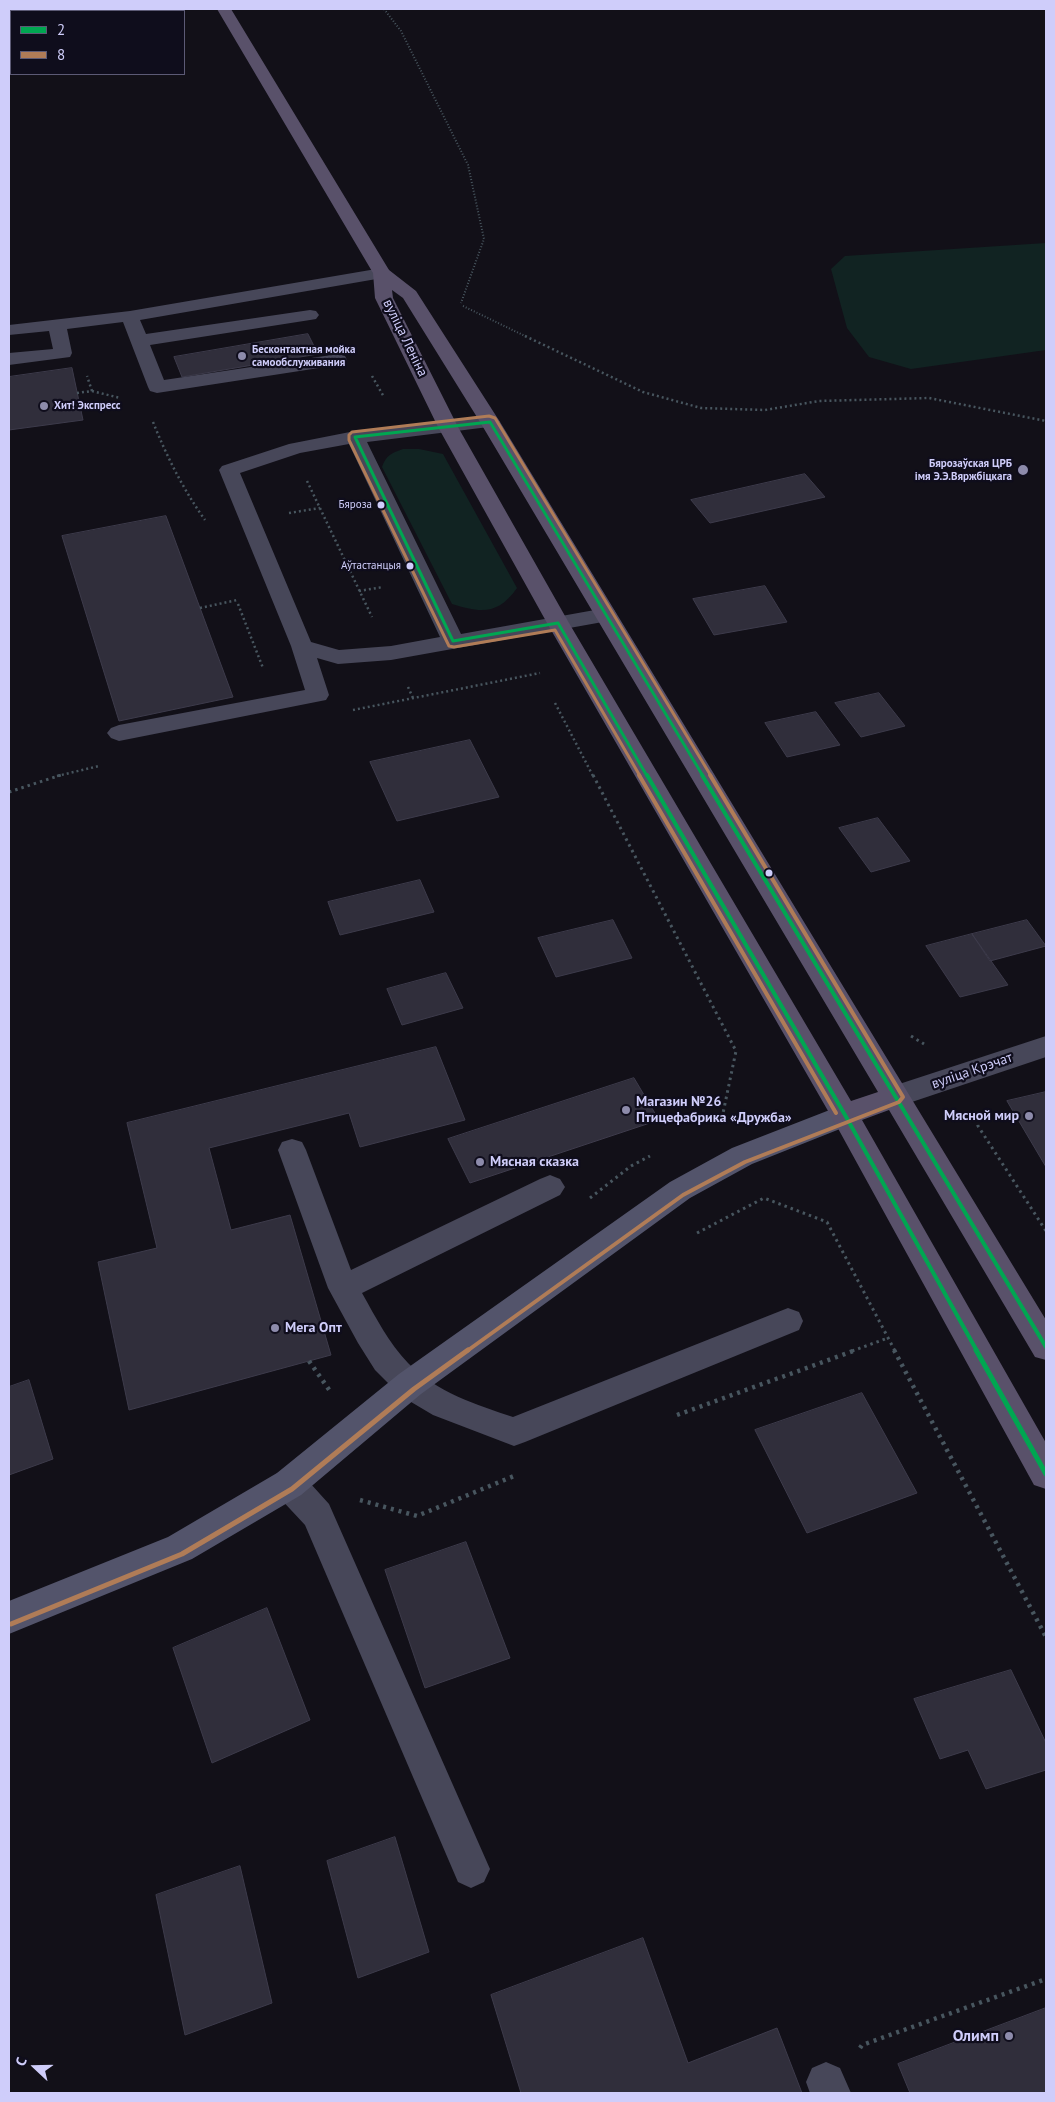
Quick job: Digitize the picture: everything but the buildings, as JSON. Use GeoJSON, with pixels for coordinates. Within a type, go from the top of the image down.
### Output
{"type":"FeatureCollection","features":[{"type":"Feature","properties":{"kind":"main road"},"geometry":{"type":"LineString","coordinates":[[224,9],[382,273]]}},
{"type":"Feature","properties":{"kind":"main road","name":"вуліца Леніна"},"geometry":{"type":"LineString","coordinates":[[382,273],[410,295],[490,422],[897,1096],[1046,1347]]}},
{"type":"Feature","properties":{"kind":"main road","name":"вуліца Леніна"},"geometry":{"type":"LineString","coordinates":[[382,273],[384,298],[448,427],[558,623],[845,1115],[1046,1474]]}},
{"type":"Feature","properties":{"kind":"main road"},"geometry":{"type":"LineString","coordinates":[[9,1618],[180,1548],[289,1484],[410,1384],[680,1190],[742,1156],[897,1096]]}},
{"type":"Feature","properties":{"kind":"street"},"geometry":{"type":"LineString","coordinates":[[9,330],[130,316],[382,273]]}},
{"type":"Feature","properties":{"kind":"street"},"geometry":{"type":"LineString","coordinates":[[139,341],[310,315]]}},
{"type":"Feature","properties":{"kind":"street"},"geometry":{"type":"LineString","coordinates":[[130,316],[156,387],[193,378],[302,361],[338,360]]}},
{"type":"Feature","properties":{"kind":"street"},"geometry":{"type":"LineString","coordinates":[[282,319],[291,337]]}},
{"type":"Feature","properties":{"kind":"street"},"geometry":{"type":"LineString","coordinates":[[9,359],[63,353],[57,324]]}},
{"type":"Feature","properties":{"kind":"street"},"geometry":{"type":"LineString","coordinates":[[252,325],[261,342]]}},
{"type":"Feature","properties":{"kind":"street"},"geometry":{"type":"LineString","coordinates":[[206,332],[215,350]]}},
{"type":"Feature","properties":{"kind":"street"},"geometry":{"type":"LineString","coordinates":[[175,336],[183,355]]}},
{"type":"Feature","properties":{"kind":"street"},"geometry":{"type":"LineString","coordinates":[[119,733],[318,694],[302,646],[229,470],[296,448],[355,437],[490,422]]}},
{"type":"Feature","properties":{"kind":"street"},"geometry":{"type":"LineString","coordinates":[[355,437],[453,641]]}},
{"type":"Feature","properties":{"kind":"street"},"geometry":{"type":"LineString","coordinates":[[302,646],[338,657],[391,653],[606,615]]}},
{"type":"Feature","properties":{"kind":"street","name":"вуліца Крэчат"},"geometry":{"type":"LineString","coordinates":[[897,1096],[1046,1046]]}},
{"type":"Feature","properties":{"kind":"street"},"geometry":{"type":"LineString","coordinates":[[292,1150],[342,1288],[386,1361],[410,1384],[449,1409],[514,1432],[788,1321]]}},
{"type":"Feature","properties":{"kind":"street"},"geometry":{"type":"LineString","coordinates":[[342,1288],[550,1187]]}},
{"type":"Feature","properties":{"kind":"street"},"geometry":{"type":"LineString","coordinates":[[289,1484],[317,1516],[471,1869]]}},
{"type":"Feature","properties":{"kind":"path"},"geometry":{"type":"LineString","coordinates":[[384,9],[401,31],[468,165],[484,239],[460,304],[643,392],[701,408],[765,410],[819,401],[929,398],[1046,421]]}},
{"type":"Feature","properties":{"kind":"path"},"geometry":{"type":"LineString","coordinates":[[92,391],[123,399]]}},
{"type":"Feature","properties":{"kind":"path"},"geometry":{"type":"LineString","coordinates":[[150,416],[166,456],[188,496],[209,526]]}},
{"type":"Feature","properties":{"kind":"path"},"geometry":{"type":"LineString","coordinates":[[306,478],[376,625]]}},
{"type":"Feature","properties":{"kind":"path"},"geometry":{"type":"LineString","coordinates":[[200,608],[237,600]]}},
{"type":"Feature","properties":{"kind":"path"},"geometry":{"type":"LineString","coordinates":[[907,1030],[912,1038],[926,1045]]}},
{"type":"Feature","properties":{"kind":"path"},"geometry":{"type":"LineString","coordinates":[[978,1126],[1046,1231]]}},
{"type":"Feature","properties":{"kind":"path"},"geometry":{"type":"LineString","coordinates":[[764,1198],[827,1222],[1046,1637]]}},
{"type":"Feature","properties":{"kind":"path"},"geometry":{"type":"LineString","coordinates":[[309,1361],[334,1398]]}},
{"type":"Feature","properties":{"kind":"path"},"geometry":{"type":"LineString","coordinates":[[828,2088],[862,2045],[1046,1978]]}},
{"type":"Feature","properties":{"kind":"shaded area"},"geometry":{"type":"Polygon","coordinates":[[[1046,243],[1046,350],[911,369],[869,357],[847,328],[831,269],[845,256],[1046,243]]]}},
{"type":"Feature","properties":{"kind":"shaded area"},"geometry":{"type":"Polygon","coordinates":[[[403,449],[419,449],[443,454],[517,588],[503,603],[488,610],[472,609],[452,604],[382,467],[390,455],[403,449]]]}},
{"type":"Feature","properties":{"kind":"transit line","name":"8"},"geometry":{"type":"LineString","coordinates":[[11,1624],[182,1554],[292,1489],[414,1389],[683,1195],[745,1162],[899,1102],[903,1097],[495,418],[489,416],[352,432],[349,435],[349,440],[449,646],[454,647],[555,630],[836,1113]]}},
{"type":"Feature","properties":{"kind":"transit line","name":"2"},"geometry":{"type":"LineString","coordinates":[[490,422],[1046,1347]]}},
{"type":"Feature","properties":{"kind":"transit line","name":"2"},"geometry":{"type":"LineString","coordinates":[[355,437],[490,422]]}},
{"type":"Feature","properties":{"kind":"transit line","name":"2"},"geometry":{"type":"LineString","coordinates":[[355,437],[453,641]]}},
{"type":"Feature","properties":{"kind":"transit line","name":"2"},"geometry":{"type":"LineString","coordinates":[[558,623],[845,1115],[1046,1474]]}},
{"type":"Feature","properties":{"kind":"transit line","name":"2"},"geometry":{"type":"LineString","coordinates":[[453,641],[558,623]]}},
{"type":"Feature","properties":{"kind":"place","name":"Бесконтактная мойка самообслуживания"},"geometry":{"type":"Point","coordinates":[242,356]}},
{"type":"Feature","properties":{"kind":"place","name":"Хит! Экспресс"},"geometry":{"type":"Point","coordinates":[44,406]}},
{"type":"Feature","properties":{"kind":"place","name":"Бярозаўская ЦРБ імя Э.Э.Вяржбіцкага"},"geometry":{"type":"Point","coordinates":[1023,470]}},
{"type":"Feature","properties":{"kind":"place","name":"Бяроза"},"geometry":{"type":"Point","coordinates":[381,505]}},
{"type":"Feature","properties":{"kind":"place","name":"Аўтастанцыя"},"geometry":{"type":"Point","coordinates":[410,566]}},
{"type":"Feature","properties":{"kind":"place","name":"Магазин №26 Птицефабрика «Дружба»"},"geometry":{"type":"Point","coordinates":[626,1110]}},
{"type":"Feature","properties":{"kind":"place","name":"Мясной мир"},"geometry":{"type":"Point","coordinates":[1029,1116]}},
{"type":"Feature","properties":{"kind":"place","name":"Мясная сказка"},"geometry":{"type":"Point","coordinates":[480,1162]}},
{"type":"Feature","properties":{"kind":"place","name":"Мега Опт"},"geometry":{"type":"Point","coordinates":[275,1328]}},
{"type":"Feature","properties":{"kind":"place","name":"Олимп"},"geometry":{"type":"Point","coordinates":[1009,2036]}}]}
